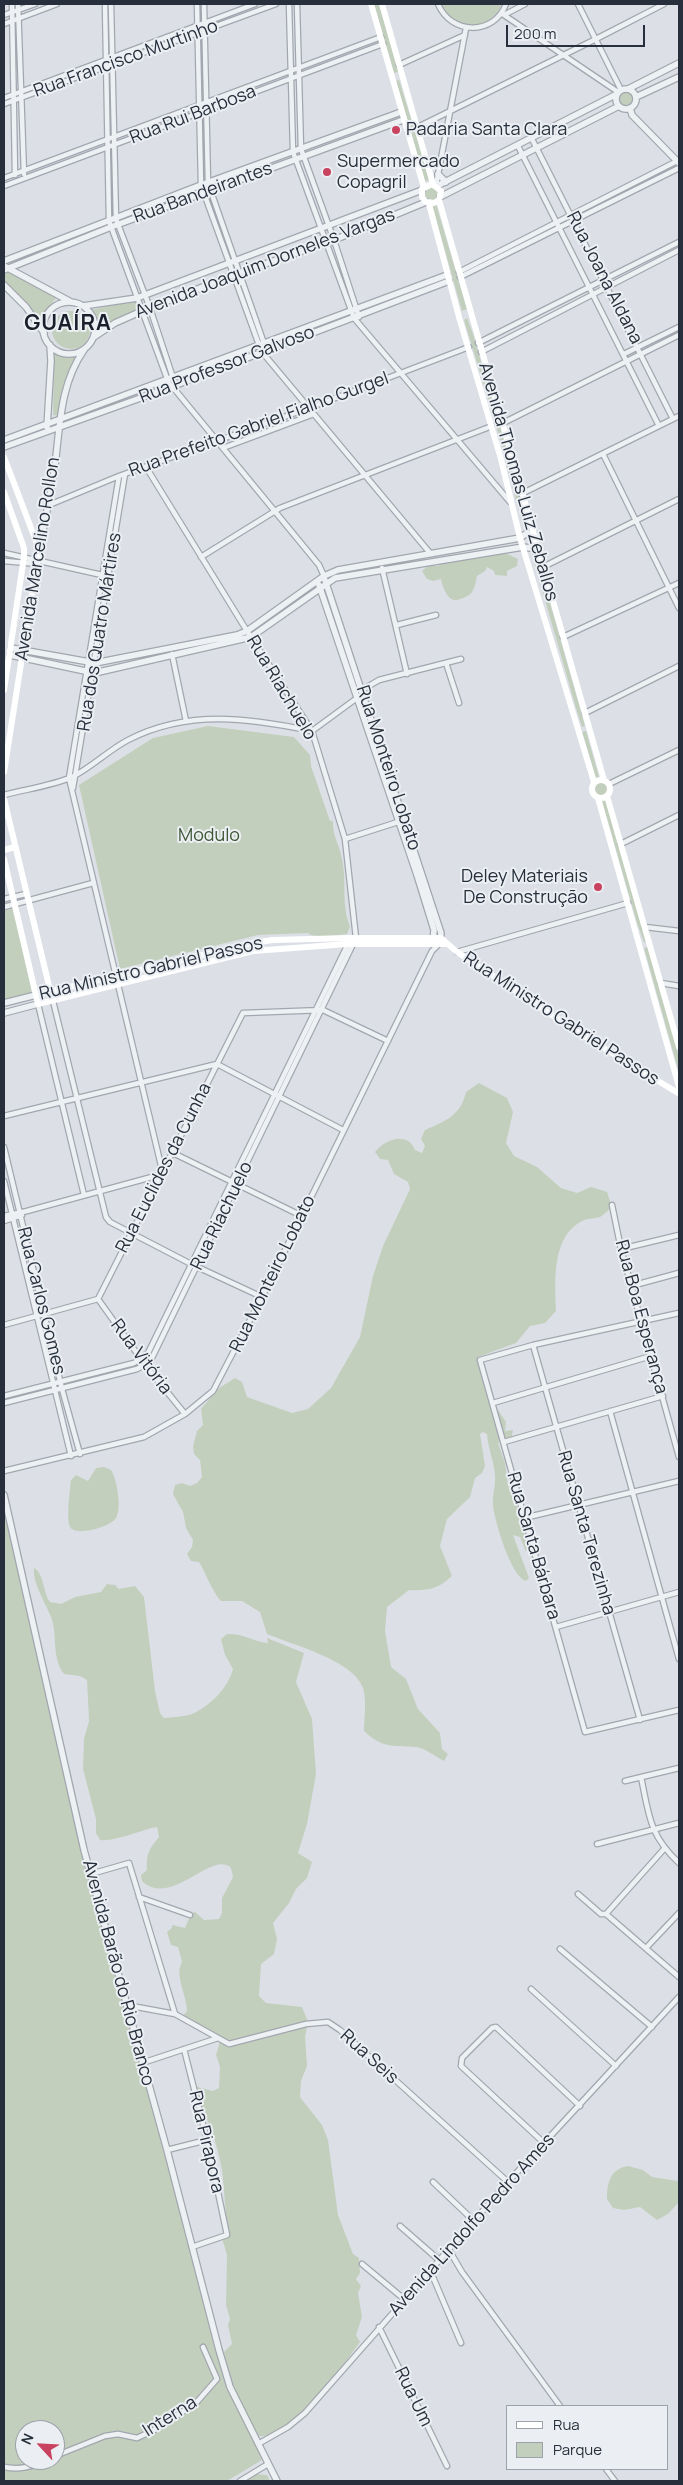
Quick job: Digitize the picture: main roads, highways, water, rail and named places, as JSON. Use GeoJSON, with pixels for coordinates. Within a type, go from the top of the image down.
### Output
{"type":"FeatureCollection","features":[{"type":"Feature","properties":{"kind":"main road","name":"Avenida Thomas Luiz Zeballos"},"geometry":{"type":"LineString","coordinates":[[372,4],[423,189],[422,197],[427,203],[459,317],[470,347],[501,459],[520,538],[594,782]]}},
{"type":"Feature","properties":{"kind":"main road","name":"Avenida Thomas Luiz Zeballos"},"geometry":{"type":"LineString","coordinates":[[382,4],[429,167],[436,185],[441,191],[440,199],[473,327],[606,782]]}},
{"type":"Feature","properties":{"kind":"main road"},"geometry":{"type":"LineString","coordinates":[[393,79],[400,79],[406,88]]}},
{"type":"Feature","properties":{"kind":"main road"},"geometry":{"type":"LineString","coordinates":[[429,167],[439,166]]}},
{"type":"Feature","properties":{"kind":"main road","name":"Avenida Joaquim Dorneles Vargas"},"geometry":{"type":"LineString","coordinates":[[423,189],[436,185]]}},
{"type":"Feature","properties":{"kind":"main road","name":"Avenida Joaquim Dorneles Vargas"},"geometry":{"type":"LineString","coordinates":[[427,203],[440,199]]}},
{"type":"Feature","properties":{"kind":"main road"},"geometry":{"type":"LineString","coordinates":[[459,317],[467,317],[473,327]]}},
{"type":"Feature","properties":{"kind":"main road"},"geometry":{"type":"LineString","coordinates":[[501,459],[510,456]]}},
{"type":"Feature","properties":{"kind":"main road"},"geometry":{"type":"LineString","coordinates":[[4,457],[25,512],[13,518],[4,492]]}},
{"type":"Feature","properties":{"kind":"main road","name":"Avenida Marcelino Rollon"},"geometry":{"type":"LineString","coordinates":[[4,772],[5,743],[22,658],[35,563],[39,549],[25,512]]}},
{"type":"Feature","properties":{"kind":"main road","name":"Avenida Marcelino Rollon"},"geometry":{"type":"LineString","coordinates":[[4,690],[7,647],[24,561],[24,548],[13,518]]}},
{"type":"Feature","properties":{"kind":"main road"},"geometry":{"type":"LineString","coordinates":[[579,731],[589,728]]}},
{"type":"Feature","properties":{"kind":"main road"},"geometry":{"type":"LineString","coordinates":[[679,1045],[607,796],[610,790],[606,782],[594,782],[592,791],[598,798],[629,903],[679,1093]]}},
{"type":"Feature","properties":{"kind":"main road"},"geometry":{"type":"LineString","coordinates":[[598,798],[607,796]]}},
{"type":"Feature","properties":{"kind":"main road"},"geometry":{"type":"LineString","coordinates":[[4,799],[53,1001]]}},
{"type":"Feature","properties":{"kind":"main road"},"geometry":{"type":"LineString","coordinates":[[4,850],[15,847]]}},
{"type":"Feature","properties":{"kind":"main road"},"geometry":{"type":"LineString","coordinates":[[4,859],[36,995]]}},
{"type":"Feature","properties":{"kind":"main road","name":"Rua Ministro Gabriel Passos"},"geometry":{"type":"LineString","coordinates":[[146,973],[116,976],[36,995],[38,1004],[118,984],[146,973],[259,942],[353,939],[438,941],[579,1033],[679,1093]]}},
{"type":"Feature","properties":{"kind":"main road"},"geometry":{"type":"LineString","coordinates":[[641,945],[650,944]]}},
{"type":"Feature","properties":{"kind":"place","name":"Padaria Santa Clara"},"geometry":{"type":"Point","coordinates":[396,130]}},
{"type":"Feature","properties":{"kind":"place","name":"Supermercado Copagril"},"geometry":{"type":"Point","coordinates":[327,172]}},
{"type":"Feature","properties":{"kind":"place","name":"Deley Materiais De Construção"},"geometry":{"type":"Point","coordinates":[598,887]}},
{"type":"Feature","properties":{"kind":"district","name":"GUAÍRA"},"geometry":{"type":"Point","coordinates":[68,324]}},
{"type":"Feature","properties":{"kind":"park label","name":"Modulo"},"geometry":{"type":"Point","coordinates":[209,836]}}]}
